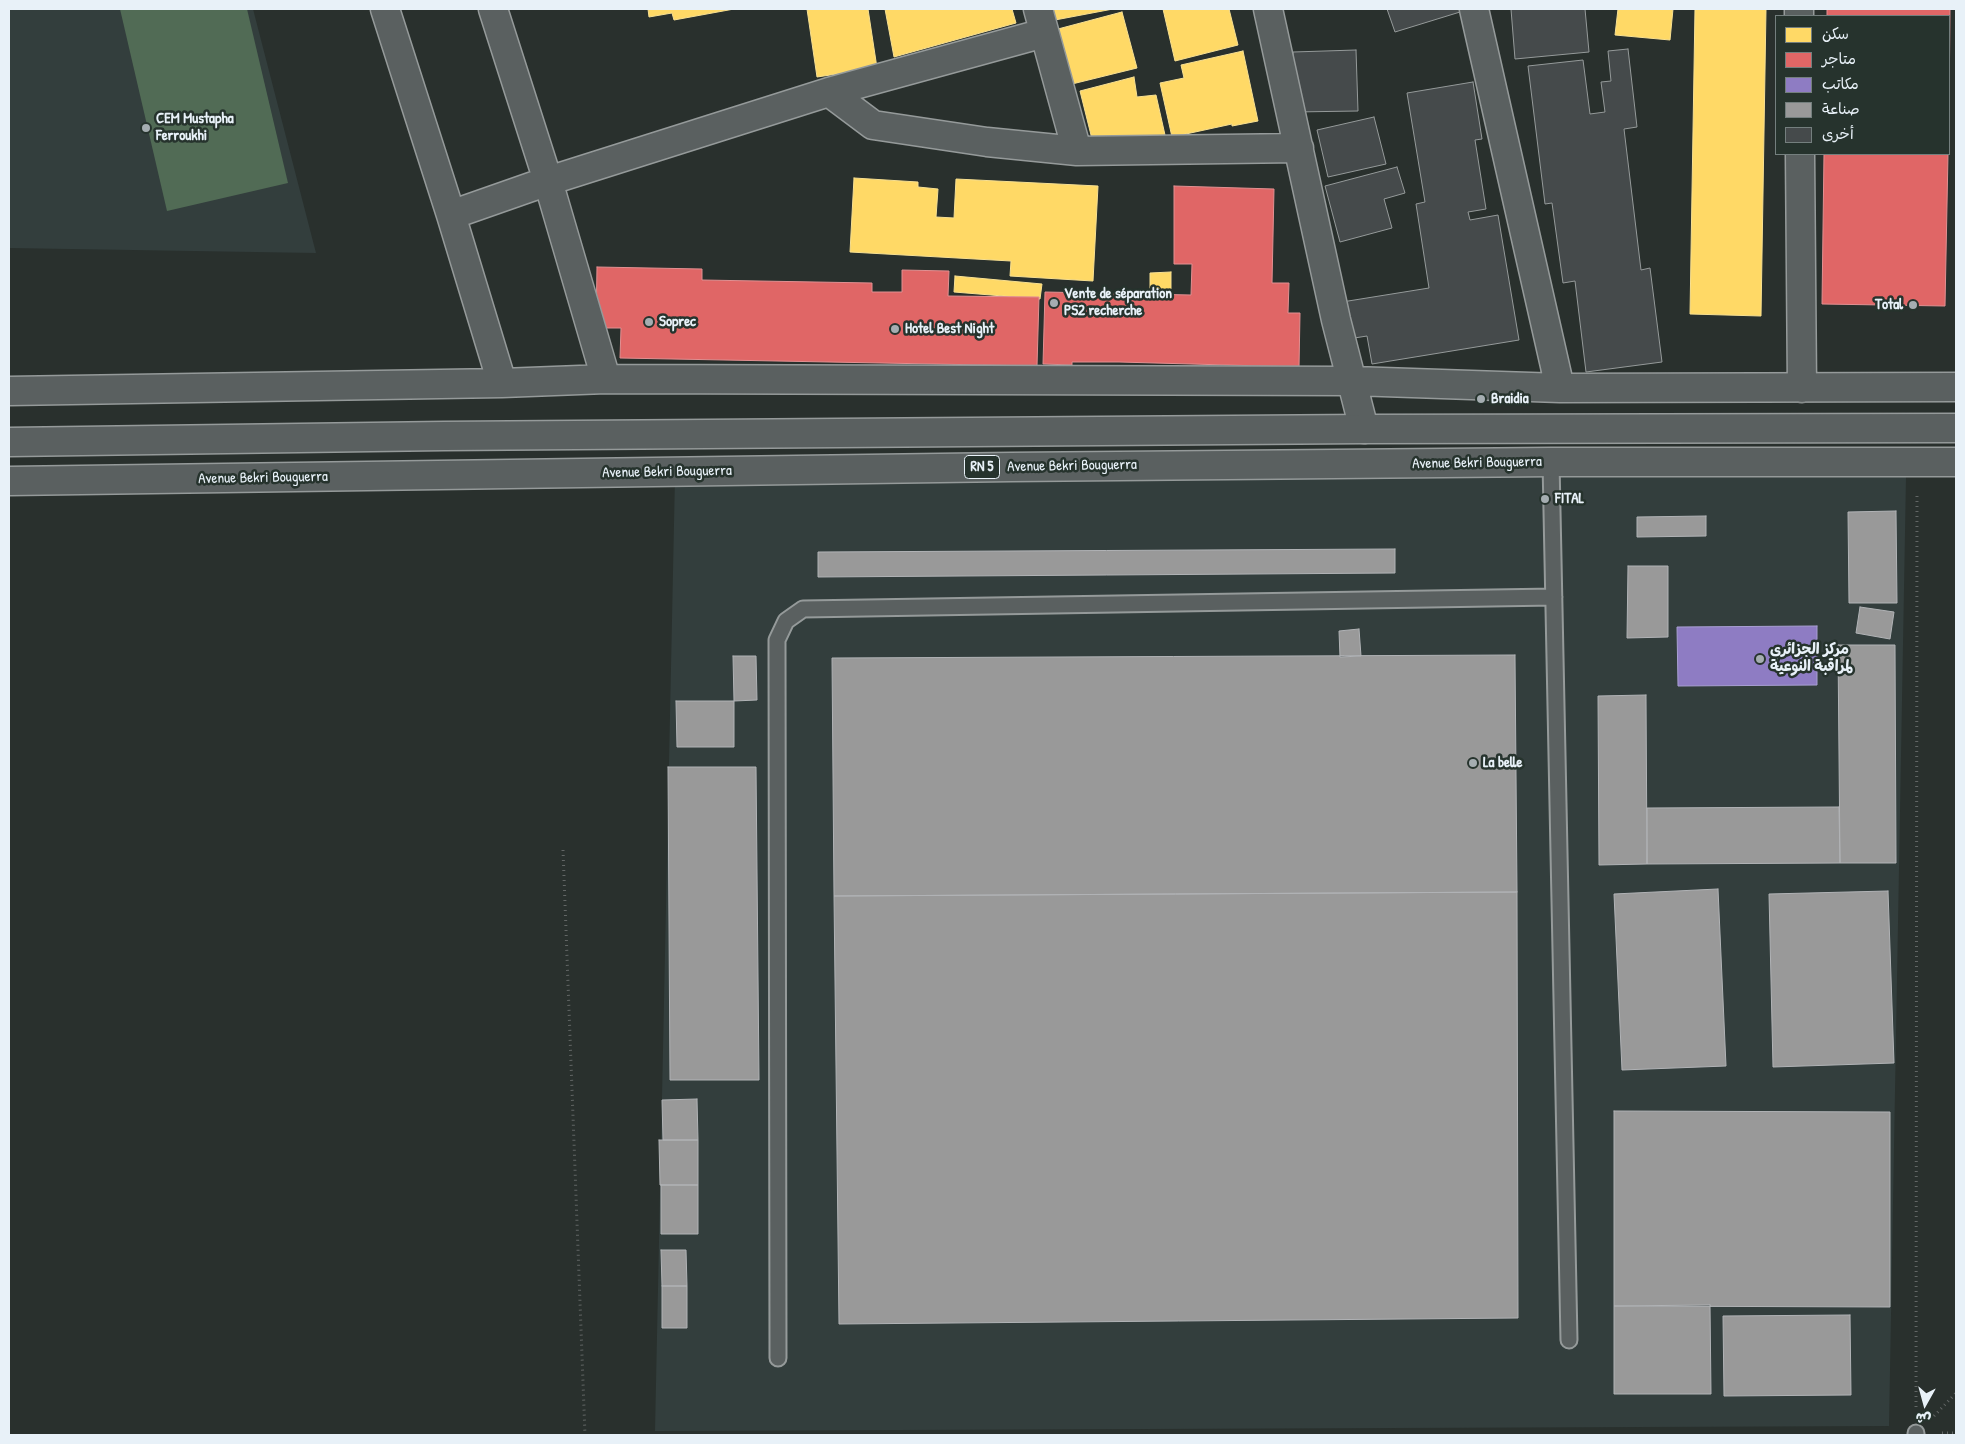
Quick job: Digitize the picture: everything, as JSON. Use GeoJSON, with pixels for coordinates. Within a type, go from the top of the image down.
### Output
{"type":"FeatureCollection","features":[{"type":"Feature","properties":{"kind":"main road"},"geometry":{"type":"LineString","coordinates":[[385,9],[502,383]]}},
{"type":"Feature","properties":{"kind":"main road"},"geometry":{"type":"LineString","coordinates":[[493,9],[548,181],[606,380]]}},
{"type":"Feature","properties":{"kind":"main road"},"geometry":{"type":"LineString","coordinates":[[1268,9],[1336,320],[1364,429]]}},
{"type":"Feature","properties":{"kind":"main road"},"geometry":{"type":"LineString","coordinates":[[1474,9],[1560,388]]}},
{"type":"Feature","properties":{"kind":"main road"},"geometry":{"type":"LineString","coordinates":[[451,215],[548,181],[829,92],[1041,21],[1077,151]]}},
{"type":"Feature","properties":{"kind":"main road"},"geometry":{"type":"LineString","coordinates":[[829,92],[873,125],[987,142],[1077,151],[1299,148]]}},
{"type":"Feature","properties":{"kind":"main road"},"geometry":{"type":"LineString","coordinates":[[1800,155],[1802,388]]}},
{"type":"Feature","properties":{"kind":"main road"},"geometry":{"type":"LineString","coordinates":[[9,391],[606,380],[1353,381],[1560,388],[1956,387]]}},
{"type":"Feature","properties":{"kind":"main road"},"geometry":{"type":"LineString","coordinates":[[9,442],[464,436],[1364,429],[1956,428]]}},
{"type":"Feature","properties":{"kind":"main road","name":"Avenue Bekri Bouguerra"},"geometry":{"type":"LineString","coordinates":[[9,481],[1041,466],[1551,462],[1956,462]]}},
{"type":"Feature","properties":{"kind":"lane"},"geometry":{"type":"LineString","coordinates":[[1551,462],[1570,1340]]}},
{"type":"Feature","properties":{"kind":"lane"},"geometry":{"type":"LineString","coordinates":[[778,1358],[778,640],[786,621],[803,609],[1554,597]]}},
{"type":"Feature","properties":{"kind":"path"},"geometry":{"type":"LineString","coordinates":[[1916,1434],[1917,462]]}},
{"type":"Feature","properties":{"kind":"path"},"geometry":{"type":"LineString","coordinates":[[563,850],[585,1435]]}},
{"type":"Feature","properties":{"kind":"path"},"geometry":{"type":"LineString","coordinates":[[1916,1434],[1956,1393]]}},
{"type":"Feature","properties":{"kind":"path"},"geometry":{"type":"LineString","coordinates":[[1916,1434],[1956,1432]]}},
{"type":"Feature","properties":{"kind":"shaded area","name":"CEM Mustapha Ferroukhi"},"geometry":{"type":"Polygon","coordinates":[[[9,9],[253,9],[316,253],[9,248],[9,9]]]}},
{"type":"Feature","properties":{"kind":"shaded area"},"geometry":{"type":"Polygon","coordinates":[[[675,476],[1906,477],[1889,1426],[655,1431],[675,476]]]}},
{"type":"Feature","properties":{"kind":"green space"},"geometry":{"type":"Polygon","coordinates":[[[120,9],[247,9],[288,183],[167,211],[120,9]]]}},
{"type":"Feature","properties":{"kind":"building: سكن"},"geometry":{"type":"Polygon","coordinates":[[[648,9],[734,9],[674,20],[672,13],[649,17],[648,9]]]}},
{"type":"Feature","properties":{"kind":"building: سكن"},"geometry":{"type":"Polygon","coordinates":[[[807,9],[868,9],[877,68],[817,77],[807,9]]]}},
{"type":"Feature","properties":{"kind":"building: سكن"},"geometry":{"type":"Polygon","coordinates":[[[885,9],[1012,9],[1016,23],[894,57],[885,9]]]}},
{"type":"Feature","properties":{"kind":"building: سكن"},"geometry":{"type":"Polygon","coordinates":[[[1053,9],[1113,9],[1055,20],[1053,9]]]}},
{"type":"Feature","properties":{"kind":"building: سكن"},"geometry":{"type":"Polygon","coordinates":[[[1163,9],[1229,9],[1238,45],[1175,61],[1163,9]]]}},
{"type":"Feature","properties":{"kind":"building: سكن"},"geometry":{"type":"Polygon","coordinates":[[[1618,9],[1673,9],[1670,40],[1615,35],[1618,9]]]}},
{"type":"Feature","properties":{"kind":"building: سكن"},"geometry":{"type":"Polygon","coordinates":[[[1695,9],[1766,9],[1761,316],[1690,314],[1695,9]]]}},
{"type":"Feature","properties":{"kind":"building: سكن"},"geometry":{"type":"Polygon","coordinates":[[[1122,12],[1137,68],[1072,84],[1058,29],[1122,12]]]}},
{"type":"Feature","properties":{"kind":"building: سكن"},"geometry":{"type":"Polygon","coordinates":[[[1243,51],[1258,121],[1232,126],[1232,124],[1172,137],[1160,83],[1184,78],[1181,65],[1243,51]]]}},
{"type":"Feature","properties":{"kind":"building: سكن"},"geometry":{"type":"Polygon","coordinates":[[[1134,77],[1137,97],[1156,95],[1165,135],[1093,143],[1080,91],[1134,77]]]}},
{"type":"Feature","properties":{"kind":"building: سكن"},"geometry":{"type":"Polygon","coordinates":[[[854,178],[918,182],[918,187],[938,189],[936,217],[954,218],[956,179],[1098,186],[1093,281],[1010,276],[1011,261],[850,252],[854,178]]]}},
{"type":"Feature","properties":{"kind":"building: سكن"},"geometry":{"type":"Polygon","coordinates":[[[1171,272],[1171,294],[1150,294],[1150,273],[1171,272]]]}},
{"type":"Feature","properties":{"kind":"building: سكن"},"geometry":{"type":"Polygon","coordinates":[[[955,276],[1042,284],[1040,299],[954,292],[955,276]]]}},
{"type":"Feature","properties":{"kind":"building: متاجر"},"geometry":{"type":"Polygon","coordinates":[[[1827,9],[1950,9],[1950,15],[1827,15],[1827,9]]]}},
{"type":"Feature","properties":{"kind":"building: متاجر"},"geometry":{"type":"Polygon","coordinates":[[[1824,155],[1948,155],[1945,306],[1822,304],[1824,155]]]}},
{"type":"Feature","properties":{"kind":"building: متاجر"},"geometry":{"type":"Polygon","coordinates":[[[1174,186],[1274,189],[1272,283],[1289,283],[1288,313],[1300,313],[1299,367],[1119,362],[1072,362],[1072,365],[1043,364],[1045,292],[1191,295],[1192,264],[1174,264],[1174,186]]]}},
{"type":"Feature","properties":{"kind":"building: متاجر"},"geometry":{"type":"Polygon","coordinates":[[[597,267],[702,269],[702,280],[872,283],[872,292],[902,292],[902,270],[949,271],[948,296],[1039,297],[1037,366],[620,358],[621,328],[596,328],[597,267]]]}},
{"type":"Feature","properties":{"kind":"building: مكاتب"},"geometry":{"type":"Polygon","coordinates":[[[1817,626],[1817,685],[1678,686],[1677,627],[1817,626]]]}},
{"type":"Feature","properties":{"kind":"building: صناعة"},"geometry":{"type":"Polygon","coordinates":[[[1896,511],[1897,603],[1849,603],[1848,512],[1896,511]]]}},
{"type":"Feature","properties":{"kind":"building: صناعة"},"geometry":{"type":"Polygon","coordinates":[[[1706,516],[1706,536],[1637,537],[1637,517],[1706,516]]]}},
{"type":"Feature","properties":{"kind":"building: صناعة"},"geometry":{"type":"Polygon","coordinates":[[[1395,549],[1395,573],[818,577],[818,552],[1395,549]]]}},
{"type":"Feature","properties":{"kind":"building: صناعة"},"geometry":{"type":"Polygon","coordinates":[[[1628,566],[1668,566],[1668,637],[1627,638],[1628,566]]]}},
{"type":"Feature","properties":{"kind":"building: صناعة"},"geometry":{"type":"Polygon","coordinates":[[[1860,607],[1894,612],[1890,639],[1856,633],[1860,607]]]}},
{"type":"Feature","properties":{"kind":"building: صناعة"},"geometry":{"type":"Polygon","coordinates":[[[1359,629],[1361,656],[1340,657],[1339,631],[1359,629]]]}},
{"type":"Feature","properties":{"kind":"building: صناعة"},"geometry":{"type":"Polygon","coordinates":[[[1838,645],[1895,645],[1896,863],[1840,863],[1838,645]]]}},
{"type":"Feature","properties":{"kind":"building: صناعة"},"geometry":{"type":"Polygon","coordinates":[[[1515,655],[1517,892],[834,896],[832,658],[1515,655]]]}},
{"type":"Feature","properties":{"kind":"building: صناعة"},"geometry":{"type":"Polygon","coordinates":[[[733,656],[756,656],[757,700],[734,701],[733,656]]]}},
{"type":"Feature","properties":{"kind":"building: صناعة"},"geometry":{"type":"Polygon","coordinates":[[[1646,695],[1647,864],[1599,865],[1598,696],[1646,695]]]}},
{"type":"Feature","properties":{"kind":"building: صناعة"},"geometry":{"type":"Polygon","coordinates":[[[676,701],[734,701],[734,747],[677,747],[676,701]]]}},
{"type":"Feature","properties":{"kind":"building: صناعة"},"geometry":{"type":"Polygon","coordinates":[[[668,767],[756,767],[759,1080],[670,1080],[668,767]]]}},
{"type":"Feature","properties":{"kind":"building: صناعة"},"geometry":{"type":"Polygon","coordinates":[[[1839,807],[1840,863],[1647,864],[1647,808],[1839,807]]]}},
{"type":"Feature","properties":{"kind":"building: صناعة"},"geometry":{"type":"Polygon","coordinates":[[[1718,889],[1726,1066],[1622,1070],[1614,894],[1718,889]]]}},
{"type":"Feature","properties":{"kind":"building: صناعة"},"geometry":{"type":"Polygon","coordinates":[[[1888,891],[1894,1063],[1773,1067],[1769,894],[1888,891]]]}},
{"type":"Feature","properties":{"kind":"building: صناعة"},"geometry":{"type":"Polygon","coordinates":[[[1517,892],[1518,1318],[839,1324],[834,896],[1517,892]]]}},
{"type":"Feature","properties":{"kind":"building: صناعة"},"geometry":{"type":"Polygon","coordinates":[[[697,1099],[698,1140],[663,1140],[662,1100],[697,1099]]]}},
{"type":"Feature","properties":{"kind":"building: صناعة"},"geometry":{"type":"Polygon","coordinates":[[[1614,1111],[1890,1112],[1890,1307],[1614,1306],[1614,1111]]]}},
{"type":"Feature","properties":{"kind":"building: صناعة"},"geometry":{"type":"Polygon","coordinates":[[[659,1140],[698,1140],[698,1185],[660,1185],[659,1140]]]}},
{"type":"Feature","properties":{"kind":"building: صناعة"},"geometry":{"type":"Polygon","coordinates":[[[661,1185],[698,1185],[698,1234],[661,1234],[661,1185]]]}},
{"type":"Feature","properties":{"kind":"building: صناعة"},"geometry":{"type":"Polygon","coordinates":[[[661,1250],[686,1250],[687,1286],[662,1286],[661,1250]]]}},
{"type":"Feature","properties":{"kind":"building: صناعة"},"geometry":{"type":"Polygon","coordinates":[[[662,1286],[687,1286],[687,1328],[662,1328],[662,1286]]]}},
{"type":"Feature","properties":{"kind":"building: صناعة"},"geometry":{"type":"Polygon","coordinates":[[[1710,1305],[1711,1394],[1614,1394],[1614,1306],[1710,1305]]]}},
{"type":"Feature","properties":{"kind":"building: صناعة"},"geometry":{"type":"Polygon","coordinates":[[[1850,1315],[1851,1395],[1724,1396],[1723,1316],[1850,1315]]]}},
{"type":"Feature","properties":{"kind":"building: أخرى"},"geometry":{"type":"Polygon","coordinates":[[[1387,9],[1459,9],[1460,12],[1395,32],[1387,9]]]}},
{"type":"Feature","properties":{"kind":"building: أخرى"},"geometry":{"type":"Polygon","coordinates":[[[1511,9],[1585,9],[1589,52],[1515,59],[1511,9]]]}},
{"type":"Feature","properties":{"kind":"building: أخرى"},"geometry":{"type":"Polygon","coordinates":[[[1628,49],[1637,127],[1624,129],[1641,270],[1650,268],[1662,362],[1586,372],[1575,281],[1563,283],[1552,203],[1545,204],[1528,66],[1583,60],[1590,114],[1605,112],[1601,82],[1611,81],[1608,51],[1628,49]]]}},
{"type":"Feature","properties":{"kind":"building: أخرى"},"geometry":{"type":"Polygon","coordinates":[[[1356,50],[1358,111],[1294,112],[1293,52],[1356,50]]]}},
{"type":"Feature","properties":{"kind":"building: أخرى"},"geometry":{"type":"Polygon","coordinates":[[[1473,82],[1482,139],[1475,140],[1486,209],[1468,212],[1470,220],[1498,215],[1519,340],[1372,364],[1367,336],[1348,339],[1342,302],[1429,288],[1416,204],[1425,202],[1407,93],[1473,82]]]}},
{"type":"Feature","properties":{"kind":"building: أخرى"},"geometry":{"type":"Polygon","coordinates":[[[1374,117],[1386,164],[1328,177],[1317,130],[1374,117]]]}},
{"type":"Feature","properties":{"kind":"building: أخرى"},"geometry":{"type":"Polygon","coordinates":[[[1397,167],[1405,193],[1384,199],[1392,228],[1340,242],[1325,186],[1397,167]]]}},
{"type":"Feature","properties":{"kind":"place","name":"CEM Mustapha Ferroukhi"},"geometry":{"type":"Point","coordinates":[146,128]}},
{"type":"Feature","properties":{"kind":"place","name":"Vente de séparation PS2 recherche"},"geometry":{"type":"Point","coordinates":[1054,303]}},
{"type":"Feature","properties":{"kind":"place","name":"Total"},"geometry":{"type":"Point","coordinates":[1913,305]}},
{"type":"Feature","properties":{"kind":"place","name":"Soprec"},"geometry":{"type":"Point","coordinates":[649,322]}},
{"type":"Feature","properties":{"kind":"place","name":"Hotel Best Night"},"geometry":{"type":"Point","coordinates":[895,329]}},
{"type":"Feature","properties":{"kind":"place","name":"Braidia"},"geometry":{"type":"Point","coordinates":[1481,399]}},
{"type":"Feature","properties":{"kind":"place","name":"FITAL"},"geometry":{"type":"Point","coordinates":[1545,499]}},
{"type":"Feature","properties":{"kind":"place","name":"مركز الجزائري لمراقبة النوعية"},"geometry":{"type":"Point","coordinates":[1760,659]}},
{"type":"Feature","properties":{"kind":"place","name":"La belle"},"geometry":{"type":"Point","coordinates":[1473,763]}}]}
